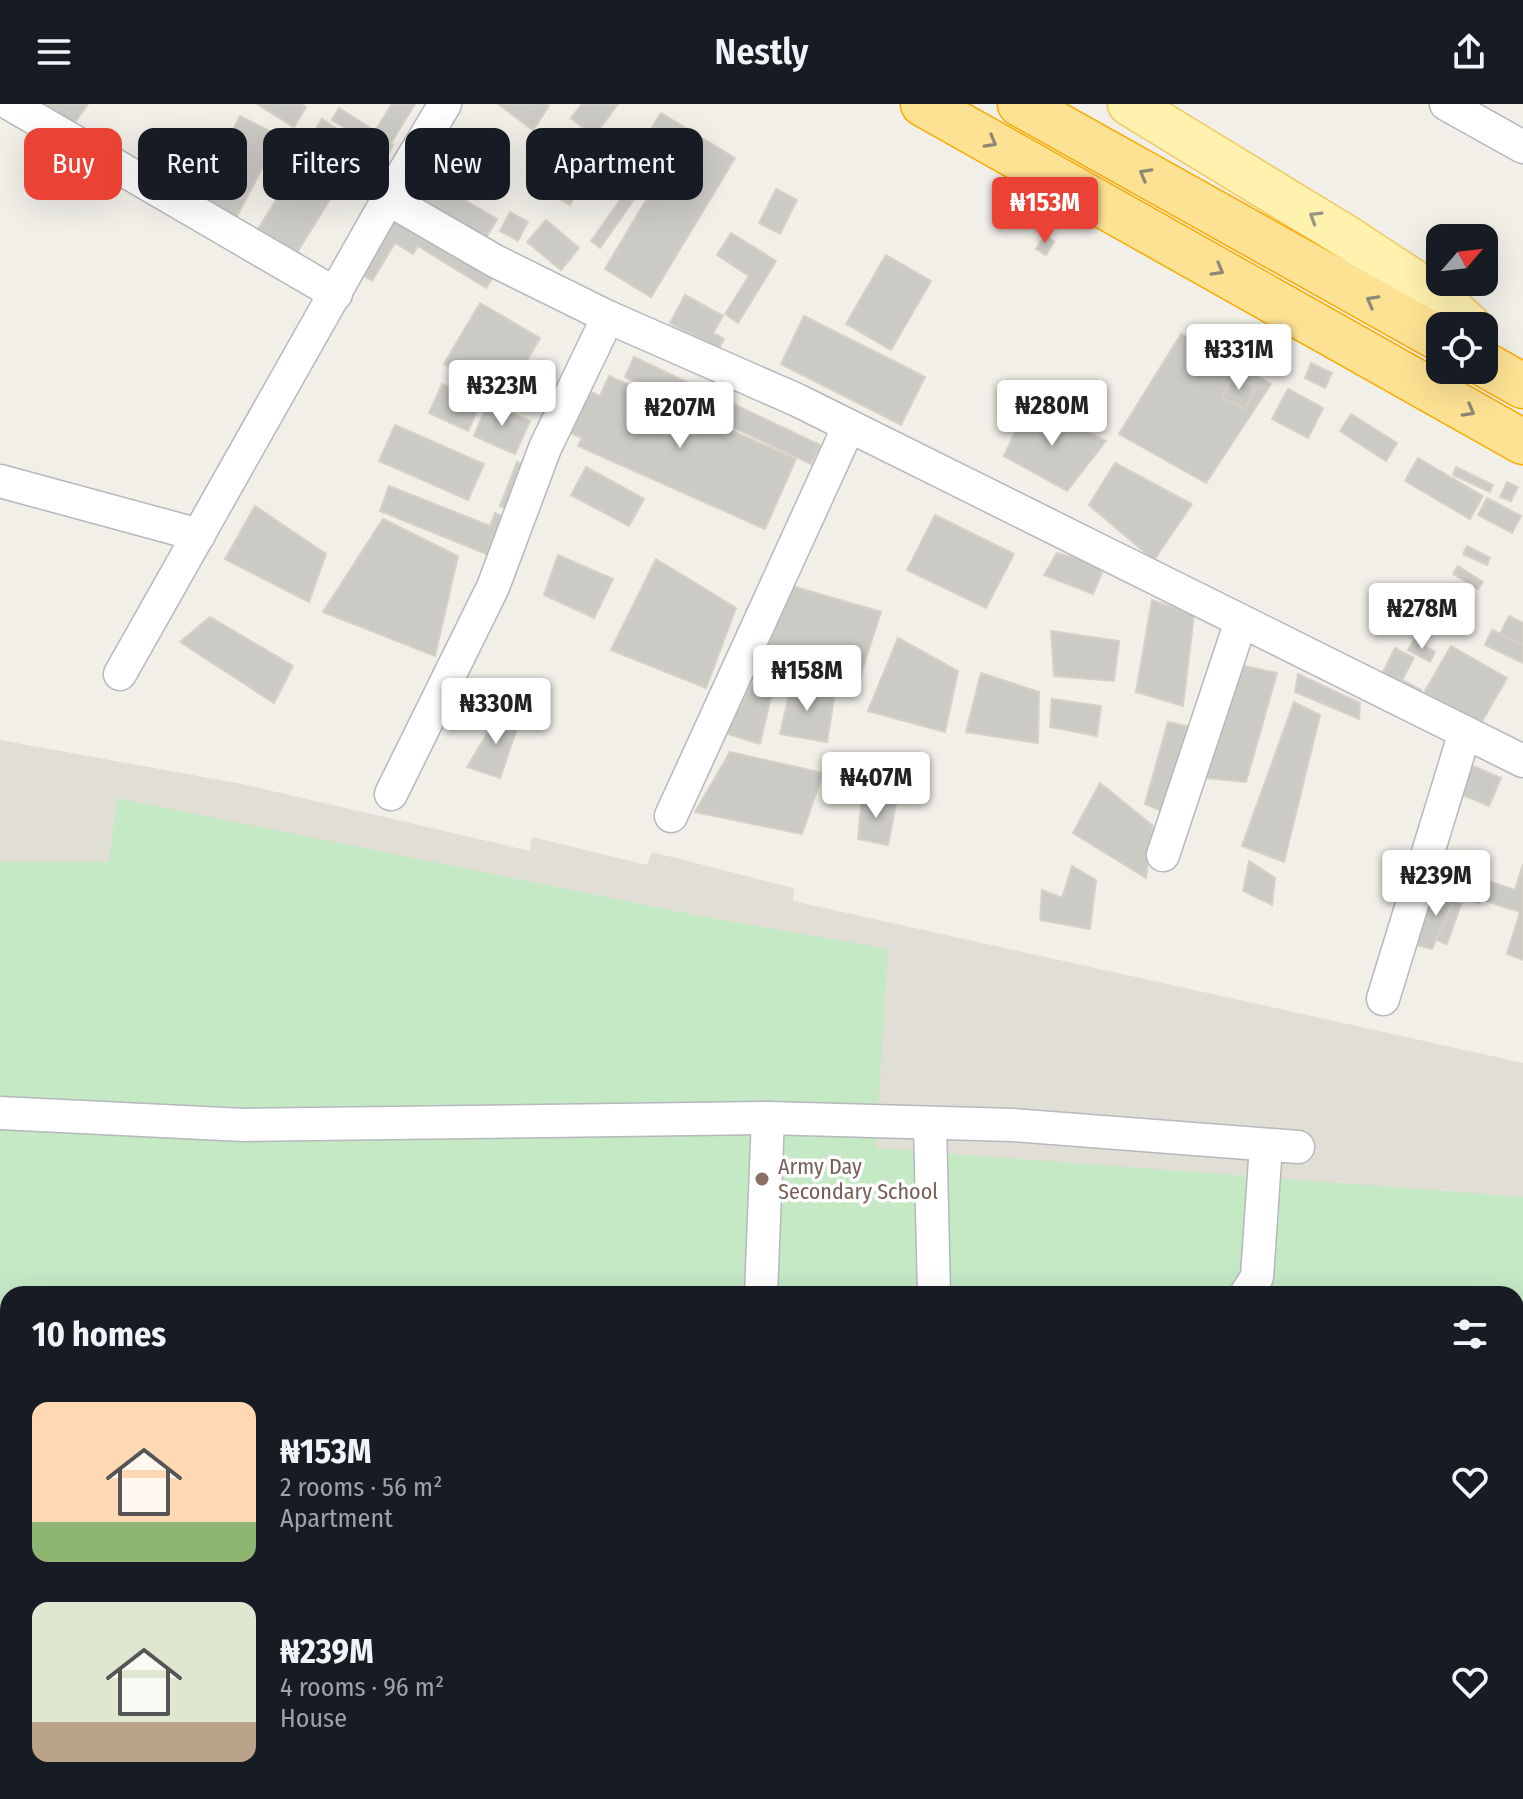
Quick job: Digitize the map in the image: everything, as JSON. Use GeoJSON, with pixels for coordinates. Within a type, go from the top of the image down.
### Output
{"type":"FeatureCollection","features":[{"type":"Feature","properties":{"kind":"highway"},"geometry":{"type":"LineString","coordinates":[[923,104],[1523,442]]}},
{"type":"Feature","properties":{"kind":"highway"},"geometry":{"type":"LineString","coordinates":[[1020,104],[1426,331]]}},
{"type":"Feature","properties":{"kind":"highway"},"geometry":{"type":"LineString","coordinates":[[1498,372],[1523,386]]}},
{"type":"Feature","properties":{"kind":"main road"},"geometry":{"type":"LineString","coordinates":[[1129,104],[1350,239],[1441,299],[1455,312]]}},
{"type":"Feature","properties":{"kind":"main road"},"geometry":{"type":"LineString","coordinates":[[1498,352],[1523,376]]}},
{"type":"Feature","properties":{"kind":"street"},"geometry":{"type":"LineString","coordinates":[[10,104],[336,294]]}},
{"type":"Feature","properties":{"kind":"street"},"geometry":{"type":"LineString","coordinates":[[389,197],[445,104]]}},
{"type":"Feature","properties":{"kind":"street"},"geometry":{"type":"LineString","coordinates":[[1446,104],[1523,147]]}},
{"type":"Feature","properties":{"kind":"street"},"geometry":{"type":"LineString","coordinates":[[120,674],[387,200]]}},
{"type":"Feature","properties":{"kind":"street"},"geometry":{"type":"LineString","coordinates":[[389,200],[495,261],[608,317],[797,400],[1523,761]]}},
{"type":"Feature","properties":{"kind":"street"},"geometry":{"type":"LineString","coordinates":[[391,794],[493,587],[545,448],[608,317]]}},
{"type":"Feature","properties":{"kind":"street"},"geometry":{"type":"LineString","coordinates":[[671,816],[849,426]]}},
{"type":"Feature","properties":{"kind":"street"},"geometry":{"type":"LineString","coordinates":[[0,481],[199,535]]}},
{"type":"Feature","properties":{"kind":"street"},"geometry":{"type":"LineString","coordinates":[[1163,855],[1241,621]]}},
{"type":"Feature","properties":{"kind":"street"},"geometry":{"type":"LineString","coordinates":[[1383,999],[1465,732]]}},
{"type":"Feature","properties":{"kind":"street"},"geometry":{"type":"LineString","coordinates":[[0,1113],[244,1125],[768,1118],[1013,1125],[1298,1147]]}},
{"type":"Feature","properties":{"kind":"street"},"geometry":{"type":"LineString","coordinates":[[761,1286],[768,1118]]}},
{"type":"Feature","properties":{"kind":"street"},"geometry":{"type":"LineString","coordinates":[[930,1123],[934,1286]]}},
{"type":"Feature","properties":{"kind":"street"},"geometry":{"type":"LineString","coordinates":[[1251,1286],[1257,1277],[1266,1145]]}},
{"type":"Feature","properties":{"kind":"shaded area","name":"Army Day Secondary School"},"geometry":{"type":"Polygon","coordinates":[[[0,740],[242,784],[530,851],[532,837],[647,865],[652,852],[794,888],[793,901],[1523,1063],[1523,1286],[0,1286],[0,740]]]}},
{"type":"Feature","properties":{"kind":"green space","name":"Army Day Secondary School"},"geometry":{"type":"Polygon","coordinates":[[[117,798],[695,915],[888,949],[876,1148],[1523,1197],[1523,1286],[0,1286],[0,862],[109,862],[117,798]]]}},
{"type":"Feature","properties":{"kind":"building"},"geometry":{"type":"Polygon","coordinates":[[[38,104],[88,104],[73,125],[38,104]]]}},
{"type":"Feature","properties":{"kind":"building"},"geometry":{"type":"Polygon","coordinates":[[[257,104],[301,104],[306,107],[294,127],[257,104]]]}},
{"type":"Feature","properties":{"kind":"building"},"geometry":{"type":"Polygon","coordinates":[[[392,104],[415,104],[391,143],[389,152],[389,128],[377,128],[392,104]]]}},
{"type":"Feature","properties":{"kind":"building"},"geometry":{"type":"Polygon","coordinates":[[[498,104],[549,106],[534,128],[498,104]]]}},
{"type":"Feature","properties":{"kind":"building"},"geometry":{"type":"Polygon","coordinates":[[[582,104],[618,104],[600,128],[584,128],[571,118],[582,104]]]}},
{"type":"Feature","properties":{"kind":"building"},"geometry":{"type":"Polygon","coordinates":[[[339,108],[370,128],[345,128],[332,120],[339,108]]]}},
{"type":"Feature","properties":{"kind":"building"},"geometry":{"type":"Polygon","coordinates":[[[661,113],[686,128],[652,128],[661,113]]]}},
{"type":"Feature","properties":{"kind":"building"},"geometry":{"type":"Polygon","coordinates":[[[240,116],[263,128],[263,167],[247,197],[247,128],[234,128],[240,116]]]}},
{"type":"Feature","properties":{"kind":"building"},"geometry":{"type":"Polygon","coordinates":[[[322,119],[336,128],[317,128],[322,119]]]}},
{"type":"Feature","properties":{"kind":"building"},"geometry":{"type":"Polygon","coordinates":[[[703,139],[735,158],[651,297],[605,269],[646,200],[703,200],[703,139]]]}},
{"type":"Feature","properties":{"kind":"building"},"geometry":{"type":"Polygon","coordinates":[[[776,189],[797,200],[780,234],[759,223],[776,189]]]}},
{"type":"Feature","properties":{"kind":"building"},"geometry":{"type":"Polygon","coordinates":[[[197,200],[246,200],[233,224],[195,204],[197,200]]]}},
{"type":"Feature","properties":{"kind":"building"},"geometry":{"type":"Polygon","coordinates":[[[276,200],[330,200],[290,264],[251,240],[276,200]]]}},
{"type":"Feature","properties":{"kind":"building"},"geometry":{"type":"Polygon","coordinates":[[[405,200],[465,200],[497,219],[482,245],[405,200]]]}},
{"type":"Feature","properties":{"kind":"building"},"geometry":{"type":"Polygon","coordinates":[[[620,200],[634,200],[600,248],[591,241],[620,200]]]}},
{"type":"Feature","properties":{"kind":"building"},"geometry":{"type":"Polygon","coordinates":[[[510,212],[528,222],[518,241],[500,231],[510,212]]]}},
{"type":"Feature","properties":{"kind":"building"},"geometry":{"type":"Polygon","coordinates":[[[392,213],[494,276],[486,288],[418,246],[413,254],[395,243],[372,281],[357,272],[392,213]]]}},
{"type":"Feature","properties":{"kind":"building"},"geometry":{"type":"Polygon","coordinates":[[[546,220],[579,248],[561,270],[527,242],[546,220]]]}},
{"type":"Feature","properties":{"kind":"building"},"geometry":{"type":"Polygon","coordinates":[[[731,233],[776,261],[738,323],[725,314],[749,276],[717,255],[731,233]]]}},
{"type":"Feature","properties":{"kind":"building"},"geometry":{"type":"Polygon","coordinates":[[[1045,235],[1054,242],[1046,255],[1036,249],[1045,235]]]}},
{"type":"Feature","properties":{"kind":"building"},"geometry":{"type":"Polygon","coordinates":[[[886,255],[931,281],[891,350],[846,324],[886,255]]]}},
{"type":"Feature","properties":{"kind":"building"},"geometry":{"type":"Polygon","coordinates":[[[685,295],[723,316],[713,333],[724,339],[719,349],[670,323],[685,295]]]}},
{"type":"Feature","properties":{"kind":"building"},"geometry":{"type":"Polygon","coordinates":[[[480,303],[540,338],[504,400],[444,364],[480,303]]]}},
{"type":"Feature","properties":{"kind":"building"},"geometry":{"type":"Polygon","coordinates":[[[804,316],[925,377],[901,425],[781,364],[804,316]]]}},
{"type":"Feature","properties":{"kind":"building"},"geometry":{"type":"Polygon","coordinates":[[[1181,334],[1271,384],[1206,483],[1119,434],[1181,334]]]}},
{"type":"Feature","properties":{"kind":"building"},"geometry":{"type":"Polygon","coordinates":[[[634,357],[820,445],[811,464],[625,377],[634,357]]]}},
{"type":"Feature","properties":{"kind":"building"},"geometry":{"type":"Polygon","coordinates":[[[1311,363],[1332,373],[1325,388],[1305,378],[1311,363]]]}},
{"type":"Feature","properties":{"kind":"building"},"geometry":{"type":"Polygon","coordinates":[[[609,376],[796,459],[765,529],[578,446],[582,438],[561,429],[579,387],[600,396],[609,376]]]}},
{"type":"Feature","properties":{"kind":"building"},"geometry":{"type":"Polygon","coordinates":[[[1233,376],[1256,387],[1245,409],[1222,398],[1233,376]]]}},
{"type":"Feature","properties":{"kind":"building"},"geometry":{"type":"Polygon","coordinates":[[[442,384],[481,402],[468,431],[429,413],[442,384]]]}},
{"type":"Feature","properties":{"kind":"building"},"geometry":{"type":"Polygon","coordinates":[[[1288,389],[1323,408],[1308,438],[1272,419],[1288,389]]]}},
{"type":"Feature","properties":{"kind":"building"},"geometry":{"type":"Polygon","coordinates":[[[488,403],[530,421],[515,454],[474,436],[488,403]]]}},
{"type":"Feature","properties":{"kind":"building"},"geometry":{"type":"Polygon","coordinates":[[[1027,406],[1106,441],[1067,491],[1004,456],[1027,406]]]}},
{"type":"Feature","properties":{"kind":"building"},"geometry":{"type":"Polygon","coordinates":[[[1351,414],[1397,443],[1386,461],[1340,431],[1351,414]]]}},
{"type":"Feature","properties":{"kind":"building"},"geometry":{"type":"Polygon","coordinates":[[[395,425],[484,464],[468,500],[379,461],[395,425]]]}},
{"type":"Feature","properties":{"kind":"building"},"geometry":{"type":"Polygon","coordinates":[[[1418,458],[1483,496],[1470,519],[1405,481],[1418,458]]]}},
{"type":"Feature","properties":{"kind":"building"},"geometry":{"type":"Polygon","coordinates":[[[517,462],[530,468],[513,511],[500,506],[517,462]]]}},
{"type":"Feature","properties":{"kind":"building"},"geometry":{"type":"Polygon","coordinates":[[[1115,463],[1192,504],[1154,560],[1089,505],[1115,463]]]}},
{"type":"Feature","properties":{"kind":"building"},"geometry":{"type":"Polygon","coordinates":[[[586,467],[644,499],[629,526],[571,495],[586,467]]]}},
{"type":"Feature","properties":{"kind":"building"},"geometry":{"type":"Polygon","coordinates":[[[1456,467],[1493,485],[1490,492],[1453,475],[1456,467]]]}},
{"type":"Feature","properties":{"kind":"building"},"geometry":{"type":"Polygon","coordinates":[[[1507,482],[1518,487],[1511,501],[1500,497],[1507,482]]]}},
{"type":"Feature","properties":{"kind":"building"},"geometry":{"type":"Polygon","coordinates":[[[389,486],[490,526],[495,513],[509,519],[496,558],[380,511],[389,486]]]}},
{"type":"Feature","properties":{"kind":"building"},"geometry":{"type":"Polygon","coordinates":[[[1487,498],[1521,516],[1512,533],[1478,515],[1487,498]]]}},
{"type":"Feature","properties":{"kind":"building"},"geometry":{"type":"Polygon","coordinates":[[[255,506],[326,554],[309,602],[225,559],[255,506]]]}},
{"type":"Feature","properties":{"kind":"building"},"geometry":{"type":"Polygon","coordinates":[[[935,515],[1014,554],[986,608],[907,570],[935,515]]]}},
{"type":"Feature","properties":{"kind":"building"},"geometry":{"type":"Polygon","coordinates":[[[383,519],[458,556],[435,656],[323,612],[383,519]]]}},
{"type":"Feature","properties":{"kind":"building"},"geometry":{"type":"Polygon","coordinates":[[[1467,546],[1490,558],[1487,565],[1463,554],[1467,546]]]}},
{"type":"Feature","properties":{"kind":"building"},"geometry":{"type":"Polygon","coordinates":[[[1057,553],[1105,566],[1093,594],[1044,575],[1057,553]]]}},
{"type":"Feature","properties":{"kind":"building"},"geometry":{"type":"Polygon","coordinates":[[[558,555],[613,579],[594,618],[544,595],[558,555]]]}},
{"type":"Feature","properties":{"kind":"building"},"geometry":{"type":"Polygon","coordinates":[[[656,559],[736,608],[706,688],[611,650],[656,559]]]}},
{"type":"Feature","properties":{"kind":"building"},"geometry":{"type":"Polygon","coordinates":[[[1458,566],[1483,582],[1478,589],[1453,574],[1458,566]]]}},
{"type":"Feature","properties":{"kind":"building"},"geometry":{"type":"Polygon","coordinates":[[[792,586],[881,612],[857,686],[762,660],[792,586]]]}},
{"type":"Feature","properties":{"kind":"building"},"geometry":{"type":"Polygon","coordinates":[[[1152,600],[1194,615],[1183,706],[1136,692],[1152,600]]]}},
{"type":"Feature","properties":{"kind":"building"},"geometry":{"type":"Polygon","coordinates":[[[1509,616],[1523,623],[1523,645],[1500,634],[1509,616]]]}},
{"type":"Feature","properties":{"kind":"building"},"geometry":{"type":"Polygon","coordinates":[[[210,617],[293,666],[274,703],[180,642],[210,617]]]}},
{"type":"Feature","properties":{"kind":"building"},"geometry":{"type":"Polygon","coordinates":[[[1492,630],[1523,645],[1523,663],[1485,645],[1492,630]]]}},
{"type":"Feature","properties":{"kind":"building"},"geometry":{"type":"Polygon","coordinates":[[[1051,631],[1119,641],[1114,681],[1054,676],[1051,631]]]}},
{"type":"Feature","properties":{"kind":"building"},"geometry":{"type":"Polygon","coordinates":[[[898,638],[958,671],[945,732],[868,711],[898,638]]]}},
{"type":"Feature","properties":{"kind":"building"},"geometry":{"type":"Polygon","coordinates":[[[1414,640],[1435,652],[1430,662],[1408,650],[1414,640]]]}},
{"type":"Feature","properties":{"kind":"building"},"geometry":{"type":"Polygon","coordinates":[[[1451,646],[1507,678],[1477,730],[1421,698],[1451,646]]]}},
{"type":"Feature","properties":{"kind":"building"},"geometry":{"type":"Polygon","coordinates":[[[1395,648],[1414,658],[1402,680],[1421,690],[1414,703],[1377,684],[1395,648]]]}},
{"type":"Feature","properties":{"kind":"building"},"geometry":{"type":"Polygon","coordinates":[[[1239,665],[1277,673],[1246,782],[1206,778],[1239,665]]]}},
{"type":"Feature","properties":{"kind":"building"},"geometry":{"type":"Polygon","coordinates":[[[981,673],[1039,692],[1038,743],[966,732],[981,673]]]}},
{"type":"Feature","properties":{"kind":"building"},"geometry":{"type":"Polygon","coordinates":[[[1298,674],[1360,703],[1359,719],[1295,692],[1298,674]]]}},
{"type":"Feature","properties":{"kind":"building"},"geometry":{"type":"Polygon","coordinates":[[[793,678],[834,698],[827,742],[780,734],[793,678]]]}},
{"type":"Feature","properties":{"kind":"building"},"geometry":{"type":"Polygon","coordinates":[[[752,685],[773,688],[760,744],[725,733],[752,685]]]}},
{"type":"Feature","properties":{"kind":"building"},"geometry":{"type":"Polygon","coordinates":[[[1052,699],[1101,706],[1097,736],[1050,727],[1052,699]]]}},
{"type":"Feature","properties":{"kind":"building"},"geometry":{"type":"Polygon","coordinates":[[[1294,702],[1320,715],[1284,862],[1242,846],[1294,702]]]}},
{"type":"Feature","properties":{"kind":"building"},"geometry":{"type":"Polygon","coordinates":[[[502,709],[520,720],[500,778],[467,767],[502,709]]]}},
{"type":"Feature","properties":{"kind":"building"},"geometry":{"type":"Polygon","coordinates":[[[1168,722],[1187,726],[1169,814],[1145,804],[1168,722]]]}},
{"type":"Feature","properties":{"kind":"building"},"geometry":{"type":"Polygon","coordinates":[[[730,752],[823,773],[802,834],[695,812],[730,752]]]}},
{"type":"Feature","properties":{"kind":"building"},"geometry":{"type":"Polygon","coordinates":[[[1464,762],[1501,778],[1489,806],[1451,790],[1464,762]]]}},
{"type":"Feature","properties":{"kind":"building"},"geometry":{"type":"Polygon","coordinates":[[[1100,783],[1153,826],[1146,878],[1073,833],[1100,783]]]}},
{"type":"Feature","properties":{"kind":"building"},"geometry":{"type":"Polygon","coordinates":[[[862,795],[896,803],[888,845],[858,839],[862,795]]]}},
{"type":"Feature","properties":{"kind":"building"},"geometry":{"type":"Polygon","coordinates":[[[1444,855],[1489,870],[1485,880],[1515,890],[1523,864],[1523,960],[1507,954],[1520,912],[1433,888],[1444,855]]]}},
{"type":"Feature","properties":{"kind":"building"},"geometry":{"type":"Polygon","coordinates":[[[1249,861],[1275,878],[1272,905],[1243,891],[1249,861]]]}},
{"type":"Feature","properties":{"kind":"building"},"geometry":{"type":"Polygon","coordinates":[[[1072,866],[1096,880],[1090,929],[1040,920],[1042,890],[1062,898],[1072,866]]]}},
{"type":"Feature","properties":{"kind":"building"},"geometry":{"type":"Polygon","coordinates":[[[1426,891],[1461,904],[1447,944],[1411,931],[1426,891]]]}},
{"type":"Feature","properties":{"kind":"building"},"geometry":{"type":"Polygon","coordinates":[[[1422,895],[1453,902],[1432,949],[1410,943],[1422,895]]]}},
{"type":"Feature","properties":{"kind":"place","name":"Army Day Secondary School"},"geometry":{"type":"Point","coordinates":[762,1179]}}]}
